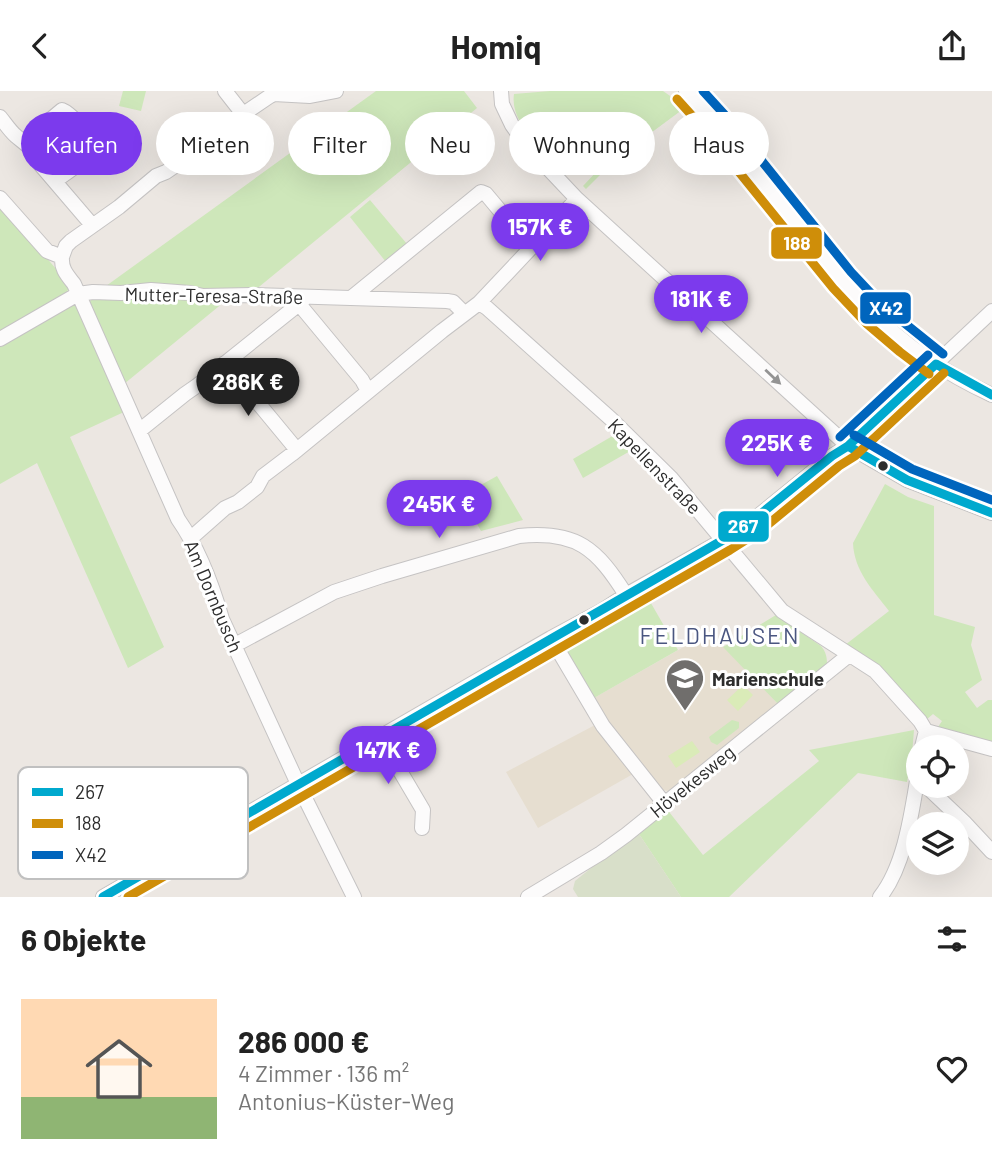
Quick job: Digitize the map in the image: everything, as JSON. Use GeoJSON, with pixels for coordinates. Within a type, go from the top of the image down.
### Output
{"type":"FeatureCollection","features":[{"type":"Feature","properties":{"kind":"street"},"geometry":{"type":"LineString","coordinates":[[225,91],[241,112]]}},
{"type":"Feature","properties":{"kind":"street"},"geometry":{"type":"LineString","coordinates":[[245,112],[267,93],[310,96],[336,91]]}},
{"type":"Feature","properties":{"kind":"street"},"geometry":{"type":"LineString","coordinates":[[501,91],[502,104],[512,125],[527,146],[577,199],[848,446],[907,480],[992,513]]}},
{"type":"Feature","properties":{"kind":"street"},"geometry":{"type":"LineString","coordinates":[[686,91],[842,280],[874,314],[936,364],[992,394]]}},
{"type":"Feature","properties":{"kind":"street"},"geometry":{"type":"LineString","coordinates":[[0,117],[21,139]]}},
{"type":"Feature","properties":{"kind":"street"},"geometry":{"type":"LineString","coordinates":[[50,175],[92,225]]}},
{"type":"Feature","properties":{"kind":"street"},"geometry":{"type":"LineString","coordinates":[[55,181],[63,175]]}},
{"type":"Feature","properties":{"kind":"street"},"geometry":{"type":"LineString","coordinates":[[0,198],[47,251],[62,257],[68,243],[158,175]]}},
{"type":"Feature","properties":{"kind":"street"},"geometry":{"type":"LineString","coordinates":[[351,297],[481,192],[486,194],[531,248]]}},
{"type":"Feature","properties":{"kind":"street"},"geometry":{"type":"LineString","coordinates":[[191,538],[225,508],[238,502],[257,487],[263,476],[479,303],[577,199]]}},
{"type":"Feature","properties":{"kind":"street","name":"Am Dornbusch"},"geometry":{"type":"LineString","coordinates":[[62,257],[63,270],[74,284],[178,519],[191,538],[214,591],[222,619],[298,784],[354,897]]}},
{"type":"Feature","properties":{"kind":"street","name":"Mutter-Teresa-Straße"},"geometry":{"type":"LineString","coordinates":[[78,294],[150,290],[203,296],[302,300],[351,297],[447,301],[453,302],[464,313]]}},
{"type":"Feature","properties":{"kind":"street"},"geometry":{"type":"LineString","coordinates":[[0,339],[78,294]]}},
{"type":"Feature","properties":{"kind":"street"},"geometry":{"type":"LineString","coordinates":[[139,432],[302,300],[368,391]]}},
{"type":"Feature","properties":{"kind":"street","name":"Kapellenstraße"},"geometry":{"type":"LineString","coordinates":[[479,303],[671,478],[782,611],[875,671],[926,731]]}},
{"type":"Feature","properties":{"kind":"street"},"geometry":{"type":"LineString","coordinates":[[248,813],[603,610],[752,521],[848,446],[992,311]]}},
{"type":"Feature","properties":{"kind":"street"},"geometry":{"type":"LineString","coordinates":[[225,363],[297,450]]}},
{"type":"Feature","properties":{"kind":"street"},"geometry":{"type":"LineString","coordinates":[[234,645],[334,592],[519,536],[551,535],[579,544],[598,556],[626,595]]}},
{"type":"Feature","properties":{"kind":"street"},"geometry":{"type":"LineString","coordinates":[[551,638],[603,726],[664,803]]}},
{"type":"Feature","properties":{"kind":"street","name":"Hövekesweg"},"geometry":{"type":"LineString","coordinates":[[528,897],[601,853],[849,655]]}},
{"type":"Feature","properties":{"kind":"street"},"geometry":{"type":"LineString","coordinates":[[925,735],[926,731],[992,750]]}},
{"type":"Feature","properties":{"kind":"street"},"geometry":{"type":"LineString","coordinates":[[380,737],[423,810],[422,828]]}},
{"type":"Feature","properties":{"kind":"street"},"geometry":{"type":"LineString","coordinates":[[880,897],[897,868],[915,798]]}},
{"type":"Feature","properties":{"kind":"street"},"geometry":{"type":"LineString","coordinates":[[939,798],[992,852]]}},
{"type":"Feature","properties":{"kind":"street"},"geometry":{"type":"LineString","coordinates":[[103,897],[134,879]]}},
{"type":"Feature","properties":{"kind":"shaded area","name":"Marienschule"},"geometry":{"type":"Polygon","coordinates":[[[710,632],[778,704],[669,791],[661,790],[611,727],[594,698],[710,632]]]}},
{"type":"Feature","properties":{"kind":"shaded area"},"geometry":{"type":"Polygon","coordinates":[[[595,725],[633,774],[538,828],[506,772],[595,725]]]}},
{"type":"Feature","properties":{"kind":"green space"},"geometry":{"type":"Polygon","coordinates":[[[123,91],[146,91],[141,111],[119,106],[123,91]]]}},
{"type":"Feature","properties":{"kind":"green space"},"geometry":{"type":"Polygon","coordinates":[[[376,91],[464,91],[477,108],[472,112],[405,112],[405,167],[254,291],[106,286],[260,175],[274,175],[274,165],[288,155],[288,175],[391,175],[391,112],[347,112],[376,91]]]}},
{"type":"Feature","properties":{"kind":"green space"},"geometry":{"type":"Polygon","coordinates":[[[550,91],[663,91],[686,107],[679,112],[669,112],[669,120],[655,130],[655,112],[515,112],[514,94],[550,91]]]}},
{"type":"Feature","properties":{"kind":"green space"},"geometry":{"type":"Polygon","coordinates":[[[593,175],[600,175],[586,189],[583,186],[593,175]]]}},
{"type":"Feature","properties":{"kind":"green space"},"geometry":{"type":"Polygon","coordinates":[[[370,200],[407,244],[386,262],[350,217],[370,200]]]}},
{"type":"Feature","properties":{"kind":"green space"},"geometry":{"type":"Polygon","coordinates":[[[0,204],[70,285],[65,297],[0,334],[0,204]]]}},
{"type":"Feature","properties":{"kind":"green space"},"geometry":{"type":"Polygon","coordinates":[[[94,295],[229,298],[124,384],[89,303],[94,295]]]}},
{"type":"Feature","properties":{"kind":"green space"},"geometry":{"type":"Polygon","coordinates":[[[72,302],[77,305],[124,412],[70,437],[164,647],[128,668],[37,463],[0,484],[0,343],[72,302]]]}},
{"type":"Feature","properties":{"kind":"green space"},"geometry":{"type":"Polygon","coordinates":[[[616,434],[632,450],[583,478],[573,459],[616,434]]]}},
{"type":"Feature","properties":{"kind":"green space"},"geometry":{"type":"Polygon","coordinates":[[[497,476],[523,520],[481,531],[461,496],[497,476]]]}},
{"type":"Feature","properties":{"kind":"green space"},"geometry":{"type":"Polygon","coordinates":[[[885,484],[908,497],[934,506],[934,615],[975,627],[971,645],[982,680],[965,692],[977,708],[992,700],[992,743],[938,727],[942,721],[933,714],[926,720],[845,645],[889,611],[861,571],[853,543],[885,484]]]}},
{"type":"Feature","properties":{"kind":"green space"},"geometry":{"type":"Polygon","coordinates":[[[648,598],[678,650],[594,698],[567,651],[567,643],[648,598]]]}},
{"type":"Feature","properties":{"kind":"green space"},"geometry":{"type":"Polygon","coordinates":[[[776,615],[821,646],[827,661],[827,664],[778,704],[723,647],[776,615]]]}},
{"type":"Feature","properties":{"kind":"green space"},"geometry":{"type":"Polygon","coordinates":[[[743,685],[753,695],[738,711],[727,700],[743,685]]]}},
{"type":"Feature","properties":{"kind":"green space"},"geometry":{"type":"Polygon","coordinates":[[[732,720],[739,722],[739,728],[717,745],[711,742],[709,737],[732,720]]]}},
{"type":"Feature","properties":{"kind":"green space"},"geometry":{"type":"Polygon","coordinates":[[[914,730],[914,735],[906,735],[906,782],[858,773],[729,897],[681,897],[637,831],[666,808],[703,855],[819,761],[809,750],[914,730]]]}},
{"type":"Feature","properties":{"kind":"green space"},"geometry":{"type":"Polygon","coordinates":[[[692,741],[700,752],[676,768],[668,756],[692,741]]]}},
{"type":"Feature","properties":{"kind":"green space"},"geometry":{"type":"Polygon","coordinates":[[[637,831],[681,897],[578,897],[573,889],[575,881],[637,831]]]}},
{"type":"Feature","properties":{"kind":"transit line","name":"X42"},"geometry":{"type":"LineString","coordinates":[[703,91],[851,272],[882,305],[943,354]]}},
{"type":"Feature","properties":{"kind":"transit line","name":"188"},"geometry":{"type":"LineString","coordinates":[[677,99],[833,288],[866,323],[929,374]]}},
{"type":"Feature","properties":{"kind":"transit line","name":"X42"},"geometry":{"type":"LineString","coordinates":[[840,437],[928,355]]}},
{"type":"Feature","properties":{"kind":"transit line","name":"267"},"geometry":{"type":"LineString","coordinates":[[248,814],[723,540],[752,521],[848,446],[936,364],[992,395]]}},
{"type":"Feature","properties":{"kind":"transit line","name":"188"},"geometry":{"type":"LineString","coordinates":[[248,828],[760,531],[855,456],[944,373]]}},
{"type":"Feature","properties":{"kind":"transit line","name":"X42"},"geometry":{"type":"LineString","coordinates":[[854,435],[912,469],[992,500]]}},
{"type":"Feature","properties":{"kind":"transit line","name":"267"},"geometry":{"type":"LineString","coordinates":[[848,446],[907,480],[992,513]]}},
{"type":"Feature","properties":{"kind":"transit line","name":"267"},"geometry":{"type":"LineString","coordinates":[[103,897],[134,879]]}},
{"type":"Feature","properties":{"kind":"transit line","name":"188"},"geometry":{"type":"LineString","coordinates":[[128,897],[159,879]]}},
{"type":"Feature","properties":{"kind":"place","name":"Marienschule"},"geometry":{"type":"Point","coordinates":[685,712]}},
{"type":"Feature","properties":{"kind":"district","name":"FELDHAUSEN"},"geometry":{"type":"Point","coordinates":[720,635]}}]}
